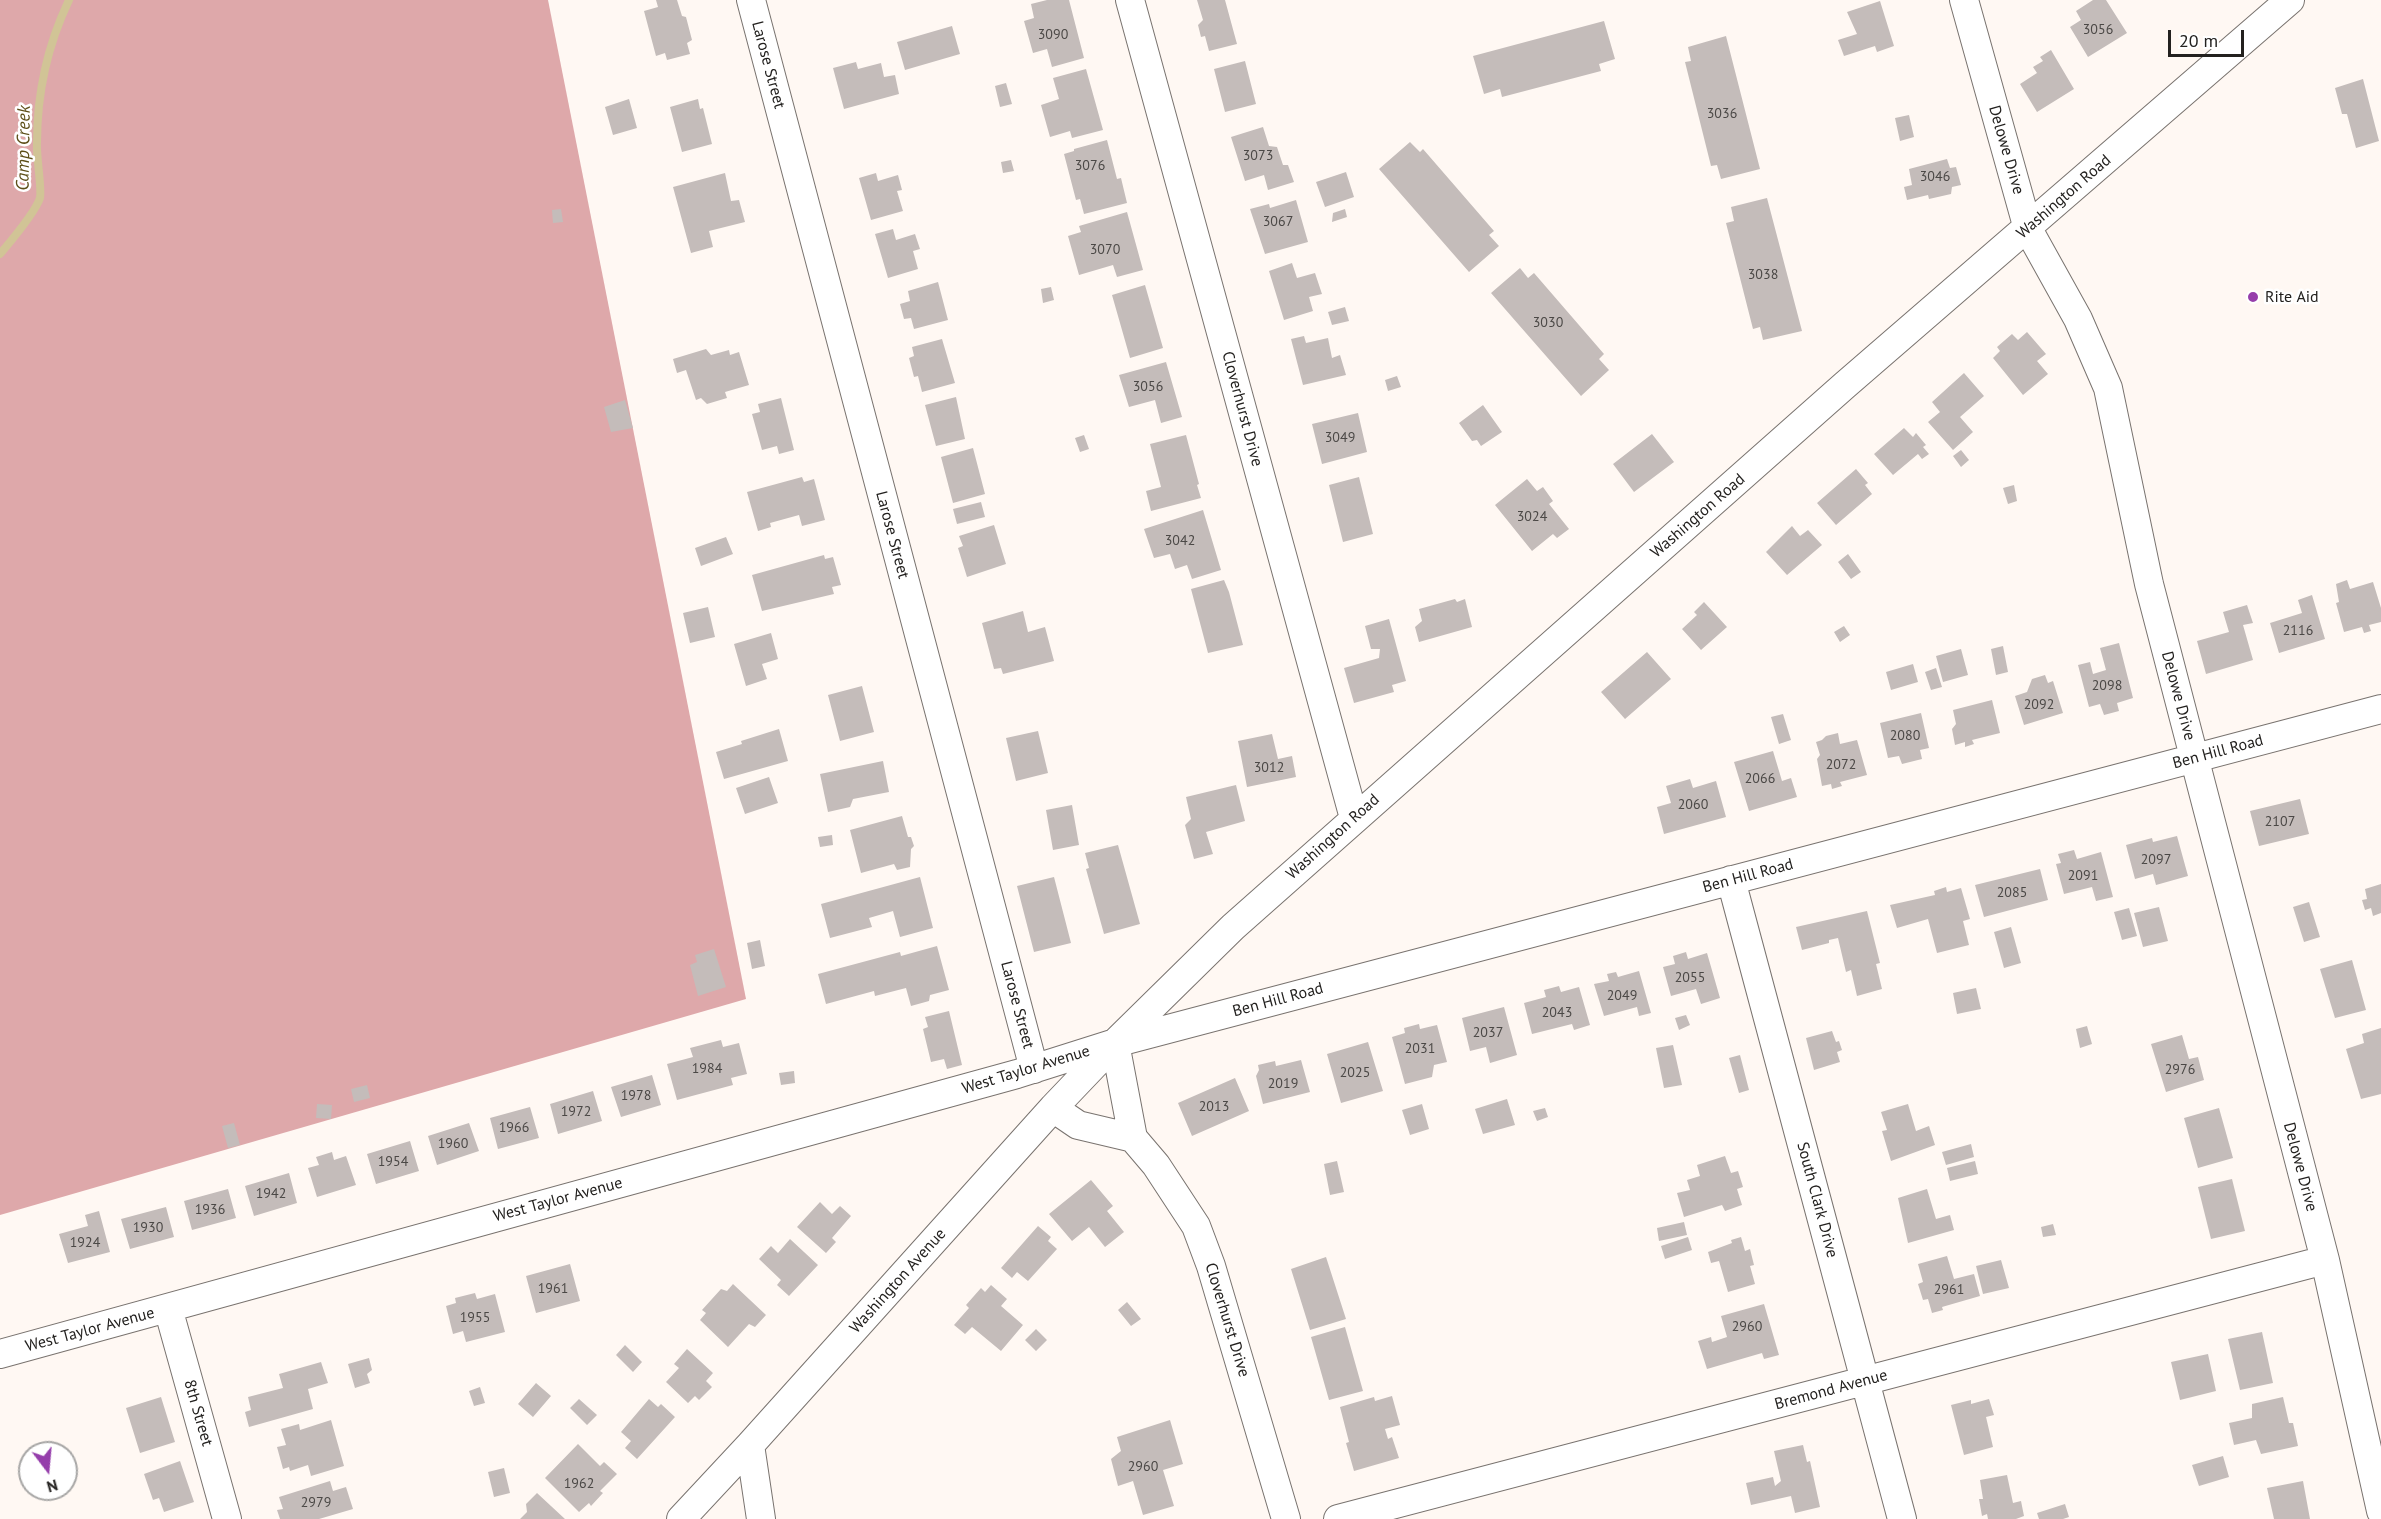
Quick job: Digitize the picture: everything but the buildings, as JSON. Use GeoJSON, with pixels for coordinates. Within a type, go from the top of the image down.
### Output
{"type":"FeatureCollection","features":[{"type":"Feature","properties":{"kind":"street","name":"Larose Street"},"geometry":{"type":"LineString","coordinates":[[751,0],[1034,1069]]}},
{"type":"Feature","properties":{"kind":"street","name":"Cloverhurst Drive"},"geometry":{"type":"LineString","coordinates":[[1130,0],[1353,818]]}},
{"type":"Feature","properties":{"kind":"street","name":"Delowe Drive"},"geometry":{"type":"LineString","coordinates":[[1964,0],[2028,229],[2078,319],[2108,388],[2149,584],[2325,1260],[2381,1511]]}},
{"type":"Feature","properties":{"kind":"street","name":"Washington Road"},"geometry":{"type":"LineString","coordinates":[[1115,1042],[1233,927],[1353,818],[1845,385],[2290,0]]}},
{"type":"Feature","properties":{"kind":"street","name":"Ben Hill Road"},"geometry":{"type":"LineString","coordinates":[[1115,1042],[2381,709]]}},
{"type":"Feature","properties":{"kind":"street","name":"South Clark Drive"},"geometry":{"type":"LineString","coordinates":[[1731,880],[1902,1519]]}},
{"type":"Feature","properties":{"kind":"street","name":"West Taylor Avenue"},"geometry":{"type":"LineString","coordinates":[[0,1354],[1034,1069],[1115,1042]]}},
{"type":"Feature","properties":{"kind":"street","name":"Cloverhurst Drive"},"geometry":{"type":"LineString","coordinates":[[1115,1042],[1133,1138],[1156,1165],[1196,1226],[1211,1266],[1286,1519]]}},
{"type":"Feature","properties":{"kind":"street","name":"Washington Avenue"},"geometry":{"type":"LineString","coordinates":[[681,1519],[750,1446],[1115,1042]]}},
{"type":"Feature","properties":{"kind":"street"},"geometry":{"type":"LineString","coordinates":[[1053,1108],[1078,1125],[1133,1138]]}},
{"type":"Feature","properties":{"kind":"street","name":"Bremond Avenue"},"geometry":{"type":"LineString","coordinates":[[1338,1519],[2325,1260]]}},
{"type":"Feature","properties":{"kind":"street","name":"8th Street"},"geometry":{"type":"LineString","coordinates":[[168,1308],[227,1519]]}},
{"type":"Feature","properties":{"kind":"street"},"geometry":{"type":"LineString","coordinates":[[750,1446],[761,1519]]}},
{"type":"Feature","properties":{"kind":"shaded area"},"geometry":{"type":"Polygon","coordinates":[[[0,0],[548,0],[746,999],[0,1215],[0,0]]]}},
{"type":"Feature","properties":{"kind":"waterway","name":"Camp Creek"},"geometry":{"type":"LineString","coordinates":[[0,254],[28,219],[40,198],[37,155],[39,106],[45,70],[55,34],[69,0]]}},
{"type":"Feature","properties":{"kind":"place","name":"Rite Aid"},"geometry":{"type":"Point","coordinates":[2253,297]}}]}
